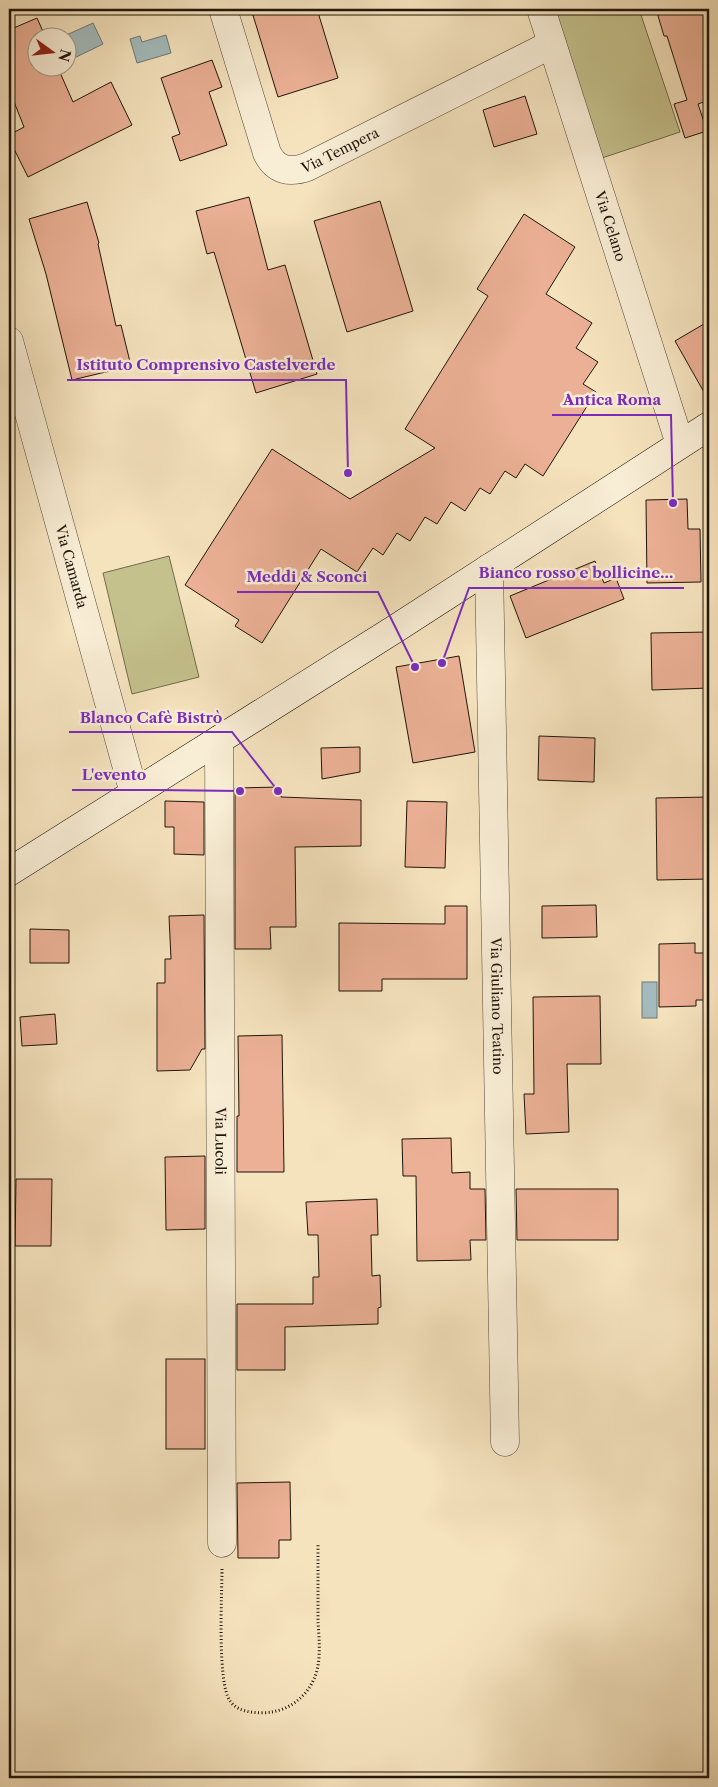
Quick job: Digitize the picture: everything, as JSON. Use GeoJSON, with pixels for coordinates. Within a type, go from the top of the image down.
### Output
{"type":"FeatureCollection","features":[{"type":"Feature","properties":{"kind":"street","name":"Via Tempera"},"geometry":{"type":"LineString","coordinates":[[223,9],[268,153],[276,166],[290,171],[307,167],[552,44]]}},
{"type":"Feature","properties":{"kind":"street","name":"Via Celano"},"geometry":{"type":"LineString","coordinates":[[541,9],[680,444]]}},
{"type":"Feature","properties":{"kind":"street","name":"Via Camarda"},"geometry":{"type":"LineString","coordinates":[[9,340],[134,793]]}},
{"type":"Feature","properties":{"kind":"street"},"geometry":{"type":"LineString","coordinates":[[9,872],[489,568],[709,426]]}},
{"type":"Feature","properties":{"kind":"street","name":"Via Giuliano Teatino"},"geometry":{"type":"LineString","coordinates":[[489,568],[505,1442]]}},
{"type":"Feature","properties":{"kind":"street","name":"Via Lucoli"},"geometry":{"type":"LineString","coordinates":[[219,740],[222,1543]]}},
{"type":"Feature","properties":{"kind":"path"},"geometry":{"type":"LineString","coordinates":[[222,1543],[222,1672],[225,1687],[230,1701],[234,1705],[240,1709],[259,1712],[289,1707],[296,1702],[314,1681],[318,1652],[318,1545]]}},
{"type":"Feature","properties":{"kind":"shaded area"},"geometry":{"type":"Polygon","coordinates":[[[551,9],[639,9],[680,132],[602,158],[551,9]]]}},
{"type":"Feature","properties":{"kind":"shaded area"},"geometry":{"type":"Polygon","coordinates":[[[169,556],[199,677],[132,694],[103,573],[169,556]]]}},
{"type":"Feature","properties":{"kind":"water"},"geometry":{"type":"Polygon","coordinates":[[[93,23],[103,44],[78,56],[78,30],[93,23]]]}},
{"type":"Feature","properties":{"kind":"water"},"geometry":{"type":"Polygon","coordinates":[[[166,35],[171,53],[137,63],[130,39],[140,36],[142,42],[166,35]]]}},
{"type":"Feature","properties":{"kind":"water"},"geometry":{"type":"Polygon","coordinates":[[[642,982],[657,982],[657,1018],[642,1018],[642,982]]]}},
{"type":"Feature","properties":{"kind":"building"},"geometry":{"type":"Polygon","coordinates":[[[264,9],[317,9],[338,78],[278,97],[252,12],[264,9]]]}},
{"type":"Feature","properties":{"kind":"building"},"geometry":{"type":"Polygon","coordinates":[[[656,9],[709,9],[709,100],[698,104],[707,131],[685,138],[674,104],[687,100],[667,36],[664,36],[656,9]]]}},
{"type":"Feature","properties":{"kind":"building"},"geometry":{"type":"Polygon","coordinates":[[[37,18],[42,28],[28,28],[28,78],[62,78],[73,102],[111,82],[132,125],[28,177],[9,139],[9,135],[24,127],[9,89],[9,30],[37,18]]]}},
{"type":"Feature","properties":{"kind":"building"},"geometry":{"type":"Polygon","coordinates":[[[212,60],[222,87],[209,92],[227,145],[180,161],[172,137],[180,134],[161,78],[212,60]]]}},
{"type":"Feature","properties":{"kind":"building"},"geometry":{"type":"Polygon","coordinates":[[[525,96],[537,134],[494,147],[483,110],[525,96]]]}},
{"type":"Feature","properties":{"kind":"building"},"geometry":{"type":"Polygon","coordinates":[[[249,197],[268,270],[285,265],[317,374],[256,393],[214,252],[207,254],[196,211],[249,197]]]}},
{"type":"Feature","properties":{"kind":"building"},"geometry":{"type":"Polygon","coordinates":[[[380,201],[413,311],[347,332],[314,221],[380,201]]]}},
{"type":"Feature","properties":{"kind":"building"},"geometry":{"type":"Polygon","coordinates":[[[87,202],[99,243],[116,326],[121,325],[131,366],[72,380],[46,274],[29,219],[87,202]]]}},
{"type":"Feature","properties":{"kind":"building"},"geometry":{"type":"Polygon","coordinates":[[[524,214],[575,247],[546,294],[592,323],[576,348],[598,362],[583,384],[596,392],[543,476],[525,464],[516,478],[505,471],[490,494],[480,488],[465,511],[451,502],[437,524],[425,517],[410,541],[397,533],[383,555],[373,548],[357,572],[321,549],[262,643],[235,626],[239,620],[185,585],[272,449],[350,499],[435,448],[405,429],[488,296],[477,289],[524,214]]]}},
{"type":"Feature","properties":{"kind":"building"},"geometry":{"type":"Polygon","coordinates":[[[709,321],[709,401],[675,341],[709,321]]]}},
{"type":"Feature","properties":{"kind":"building"},"geometry":{"type":"Polygon","coordinates":[[[687,499],[688,529],[700,529],[701,582],[647,583],[646,500],[687,499]]]}},
{"type":"Feature","properties":{"kind":"building"},"geometry":{"type":"Polygon","coordinates":[[[595,561],[604,583],[616,578],[624,599],[526,638],[510,596],[595,561]]]}},
{"type":"Feature","properties":{"kind":"building"},"geometry":{"type":"Polygon","coordinates":[[[709,632],[709,688],[652,690],[651,633],[709,632]]]}},
{"type":"Feature","properties":{"kind":"building"},"geometry":{"type":"Polygon","coordinates":[[[459,656],[475,752],[413,763],[396,667],[459,656]]]}},
{"type":"Feature","properties":{"kind":"building"},"geometry":{"type":"Polygon","coordinates":[[[539,736],[595,738],[594,782],[538,780],[539,736]]]}},
{"type":"Feature","properties":{"kind":"building"},"geometry":{"type":"Polygon","coordinates":[[[360,747],[360,772],[322,779],[321,748],[360,747]]]}},
{"type":"Feature","properties":{"kind":"building"},"geometry":{"type":"Polygon","coordinates":[[[281,787],[281,797],[361,800],[361,846],[295,847],[296,927],[270,927],[271,949],[235,949],[235,788],[281,787]]]}},
{"type":"Feature","properties":{"kind":"building"},"geometry":{"type":"Polygon","coordinates":[[[709,797],[709,879],[657,880],[656,798],[709,797]]]}},
{"type":"Feature","properties":{"kind":"building"},"geometry":{"type":"Polygon","coordinates":[[[165,801],[204,802],[204,855],[174,854],[174,827],[165,827],[165,801]]]}},
{"type":"Feature","properties":{"kind":"building"},"geometry":{"type":"Polygon","coordinates":[[[407,801],[447,802],[445,868],[405,867],[407,801]]]}},
{"type":"Feature","properties":{"kind":"building"},"geometry":{"type":"Polygon","coordinates":[[[596,905],[597,937],[542,938],[542,906],[596,905]]]}},
{"type":"Feature","properties":{"kind":"building"},"geometry":{"type":"Polygon","coordinates":[[[445,906],[467,906],[467,979],[382,979],[382,991],[339,991],[339,923],[445,924],[445,906]]]}},
{"type":"Feature","properties":{"kind":"building"},"geometry":{"type":"Polygon","coordinates":[[[204,915],[205,1049],[202,1049],[190,1070],[157,1071],[157,983],[165,983],[165,959],[171,959],[169,916],[204,915]]]}},
{"type":"Feature","properties":{"kind":"building"},"geometry":{"type":"Polygon","coordinates":[[[30,929],[69,930],[69,963],[30,963],[30,929]]]}},
{"type":"Feature","properties":{"kind":"building"},"geometry":{"type":"Polygon","coordinates":[[[695,943],[695,953],[709,953],[709,1000],[696,1000],[696,1006],[659,1007],[659,944],[695,943]]]}},
{"type":"Feature","properties":{"kind":"building"},"geometry":{"type":"Polygon","coordinates":[[[600,996],[601,1064],[567,1064],[569,1132],[526,1134],[524,1094],[534,1094],[533,997],[600,996]]]}},
{"type":"Feature","properties":{"kind":"building"},"geometry":{"type":"Polygon","coordinates":[[[55,1014],[57,1044],[22,1046],[20,1017],[55,1014]]]}},
{"type":"Feature","properties":{"kind":"building"},"geometry":{"type":"Polygon","coordinates":[[[282,1035],[284,1172],[237,1172],[237,1116],[239,1116],[238,1036],[282,1035]]]}},
{"type":"Feature","properties":{"kind":"building"},"geometry":{"type":"Polygon","coordinates":[[[451,1138],[452,1173],[470,1172],[470,1189],[485,1189],[486,1240],[470,1240],[471,1260],[417,1261],[416,1176],[403,1176],[402,1139],[451,1138]]]}},
{"type":"Feature","properties":{"kind":"building"},"geometry":{"type":"Polygon","coordinates":[[[205,1156],[205,1229],[166,1230],[165,1157],[205,1156]]]}},
{"type":"Feature","properties":{"kind":"building"},"geometry":{"type":"Polygon","coordinates":[[[16,1179],[52,1179],[51,1246],[15,1246],[16,1179]]]}},
{"type":"Feature","properties":{"kind":"building"},"geometry":{"type":"Polygon","coordinates":[[[516,1189],[618,1189],[618,1240],[517,1240],[516,1189]]]}},
{"type":"Feature","properties":{"kind":"building"},"geometry":{"type":"Polygon","coordinates":[[[377,1199],[378,1235],[371,1235],[372,1276],[380,1275],[381,1307],[378,1308],[378,1324],[285,1327],[285,1370],[237,1370],[237,1304],[313,1304],[313,1277],[319,1277],[318,1235],[308,1235],[306,1202],[377,1199]]]}},
{"type":"Feature","properties":{"kind":"building"},"geometry":{"type":"Polygon","coordinates":[[[166,1359],[205,1359],[205,1449],[166,1449],[166,1359]]]}},
{"type":"Feature","properties":{"kind":"building"},"geometry":{"type":"Polygon","coordinates":[[[290,1482],[291,1540],[279,1540],[279,1558],[238,1558],[237,1483],[290,1482]]]}},
{"type":"Feature","properties":{"kind":"place","name":"Istituto Comprensivo Castelverde"},"geometry":{"type":"Point","coordinates":[348,473]}},
{"type":"Feature","properties":{"kind":"place","name":"Antica Roma"},"geometry":{"type":"Point","coordinates":[673,503]}},
{"type":"Feature","properties":{"kind":"place","name":"Bianco rosso e bollicine…"},"geometry":{"type":"Point","coordinates":[442,663]}},
{"type":"Feature","properties":{"kind":"place","name":"Meddi & Sconci"},"geometry":{"type":"Point","coordinates":[415,667]}},
{"type":"Feature","properties":{"kind":"place","name":"L'evento"},"geometry":{"type":"Point","coordinates":[240,791]}},
{"type":"Feature","properties":{"kind":"place","name":"Blanco Cafè Bistrò"},"geometry":{"type":"Point","coordinates":[278,791]}}]}
